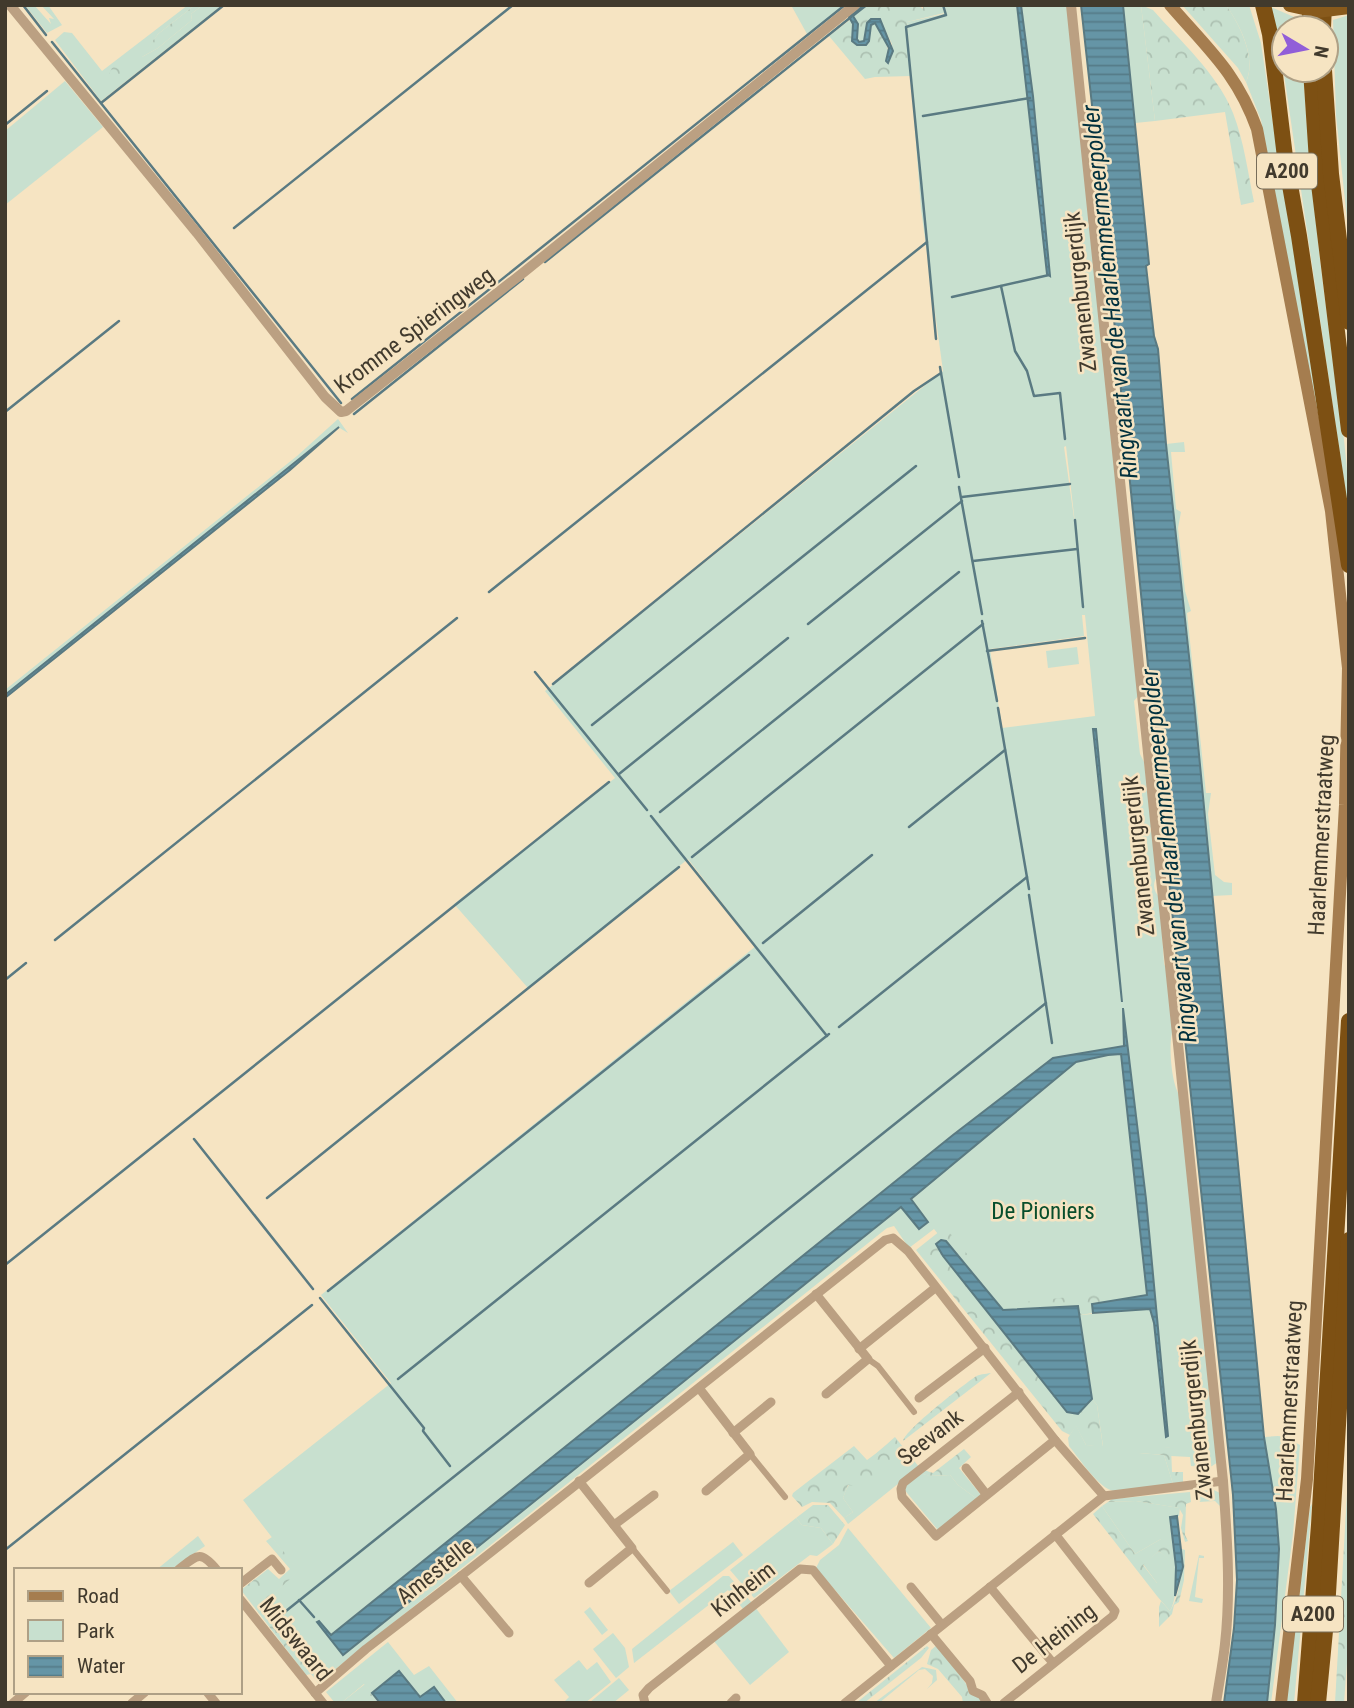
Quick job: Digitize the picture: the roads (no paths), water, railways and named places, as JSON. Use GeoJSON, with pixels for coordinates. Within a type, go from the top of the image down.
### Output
{"type":"FeatureCollection","features":[{"type":"Feature","properties":{"kind":"highway"},"geometry":{"type":"LineString","coordinates":[[1255,5],[1270,41]]}},
{"type":"Feature","properties":{"kind":"highway","name":"A200"},"geometry":{"type":"LineString","coordinates":[[1263,5],[1270,38]]}},
{"type":"Feature","properties":{"kind":"highway"},"geometry":{"type":"LineString","coordinates":[[1290,5],[1317,11],[1349,7]]}},
{"type":"Feature","properties":{"kind":"highway","name":"A200"},"geometry":{"type":"LineString","coordinates":[[1276,84],[1284,157],[1299,236],[1349,565]]}},
{"type":"Feature","properties":{"kind":"highway","name":"A200"},"geometry":{"type":"LineString","coordinates":[[1312,84],[1318,176],[1349,430]]}},
{"type":"Feature","properties":{"kind":"highway","name":"A200"},"geometry":{"type":"LineString","coordinates":[[1325,84],[1331,174],[1349,322]]}},
{"type":"Feature","properties":{"kind":"highway","name":"A200"},"geometry":{"type":"LineString","coordinates":[[1305,1703],[1318,1553],[1349,1021]]}},
{"type":"Feature","properties":{"kind":"highway","name":"A200"},"geometry":{"type":"LineString","coordinates":[[1318,1703],[1349,1240]]}},
{"type":"Feature","properties":{"kind":"highway","name":"A200"},"geometry":{"type":"LineString","coordinates":[[1326,1610],[1327,1703]]}},
{"type":"Feature","properties":{"kind":"main road","name":"Haarlemmerstraatweg"},"geometry":{"type":"LineString","coordinates":[[1170,5],[1236,81],[1257,129],[1331,511],[1348,668],[1345,805],[1307,1479],[1281,1703]]}},
{"type":"Feature","properties":{"kind":"street","name":"Kromme Spieringweg"},"geometry":{"type":"LineString","coordinates":[[10,5],[197,233],[325,397],[341,412],[346,411],[524,272],[855,5]]}},
{"type":"Feature","properties":{"kind":"street","name":"Zwanenburgerdijk"},"geometry":{"type":"LineString","coordinates":[[1072,5],[1223,1481],[1228,1594],[1225,1643],[1216,1703]]}},
{"type":"Feature","properties":{"kind":"street","name":"Amestelle"},"geometry":{"type":"LineString","coordinates":[[315,1693],[366,1649],[885,1240],[893,1238],[908,1251],[935,1288]]}},
{"type":"Feature","properties":{"kind":"street"},"geometry":{"type":"LineString","coordinates":[[859,1349],[935,1288],[1055,1440],[1104,1496]]}},
{"type":"Feature","properties":{"kind":"street"},"geometry":{"type":"LineString","coordinates":[[816,1294],[914,1412]]}},
{"type":"Feature","properties":{"kind":"street","name":"Seevank"},"geometry":{"type":"LineString","coordinates":[[919,1398],[985,1348]]}},
{"type":"Feature","properties":{"kind":"street"},"geometry":{"type":"LineString","coordinates":[[826,1394],[868,1359]]}},
{"type":"Feature","properties":{"kind":"street"},"geometry":{"type":"LineString","coordinates":[[699,1388],[785,1497]]}},
{"type":"Feature","properties":{"kind":"street","name":"Seevank"},"geometry":{"type":"LineString","coordinates":[[1018,1392],[903,1483],[902,1497],[936,1536],[1055,1440]]}},
{"type":"Feature","properties":{"kind":"street"},"geometry":{"type":"LineString","coordinates":[[733,1433],[771,1402]]}},
{"type":"Feature","properties":{"kind":"street"},"geometry":{"type":"LineString","coordinates":[[706,1491],[750,1454]]}},
{"type":"Feature","properties":{"kind":"street","name":"Seevank"},"geometry":{"type":"LineString","coordinates":[[966,1468],[986,1494]]}},
{"type":"Feature","properties":{"kind":"street"},"geometry":{"type":"LineString","coordinates":[[579,1481],[667,1591]]}},
{"type":"Feature","properties":{"kind":"street"},"geometry":{"type":"LineString","coordinates":[[845,1703],[1104,1496],[1223,1481]]}},
{"type":"Feature","properties":{"kind":"street"},"geometry":{"type":"LineString","coordinates":[[614,1525],[653,1494]]}},
{"type":"Feature","properties":{"kind":"street","name":"De Heining"},"geometry":{"type":"LineString","coordinates":[[1004,1703],[1113,1616],[1115,1611],[1055,1534]]}},
{"type":"Feature","properties":{"kind":"street"},"geometry":{"type":"LineString","coordinates":[[589,1583],[632,1548]]}},
{"type":"Feature","properties":{"kind":"street"},"geometry":{"type":"LineString","coordinates":[[181,1568],[197,1556],[206,1557],[214,1566]]}},
{"type":"Feature","properties":{"kind":"street","name":"Midswaard"},"geometry":{"type":"LineString","coordinates":[[242,1582],[272,1559],[281,1570]]}},
{"type":"Feature","properties":{"kind":"street","name":"Kinheim"},"geometry":{"type":"LineString","coordinates":[[645,1703],[643,1695],[649,1688],[800,1569],[813,1570],[891,1666]]}},
{"type":"Feature","properties":{"kind":"street"},"geometry":{"type":"LineString","coordinates":[[461,1576],[509,1633]]}},
{"type":"Feature","properties":{"kind":"street"},"geometry":{"type":"LineString","coordinates":[[911,1587],[942,1625]]}},
{"type":"Feature","properties":{"kind":"street"},"geometry":{"type":"LineString","coordinates":[[990,1587],[1053,1663]]}},
{"type":"Feature","properties":{"kind":"street","name":"Midswaard"},"geometry":{"type":"LineString","coordinates":[[242,1602],[323,1703]]}},
{"type":"Feature","properties":{"kind":"street"},"geometry":{"type":"LineString","coordinates":[[931,1634],[970,1681],[973,1691],[982,1695],[987,1703]]}},
{"type":"Feature","properties":{"kind":"water"},"geometry":{"type":"Polygon","coordinates":[[[867,5],[853,16],[858,24],[857,39],[859,42],[864,41],[867,23],[871,19],[880,19],[893,51],[888,63],[886,61],[889,48],[875,23],[871,25],[866,45],[857,45],[852,41],[853,24],[849,17],[867,5]]]}},
{"type":"Feature","properties":{"kind":"water"},"geometry":{"type":"Polygon","coordinates":[[[1017,5],[1021,5],[1033,96],[1050,276],[1047,274],[1017,5]]]}},
{"type":"Feature","properties":{"kind":"water","name":"Ringvaart van de Haarlemmermeerpolder"},"geometry":{"type":"Polygon","coordinates":[[[1081,5],[1123,5],[1149,264],[1146,266],[1158,349],[1194,702],[1264,1437],[1276,1509],[1279,1549],[1267,1703],[1224,1703],[1237,1580],[1233,1495],[1081,5]]]}},
{"type":"Feature","properties":{"kind":"water"},"geometry":{"type":"Polygon","coordinates":[[[339,427],[290,470],[5,698],[5,695],[339,427]]]}},
{"type":"Feature","properties":{"kind":"water"},"geometry":{"type":"Polygon","coordinates":[[[1093,729],[1096,729],[1122,1002],[1093,729]]]}},
{"type":"Feature","properties":{"kind":"water"},"geometry":{"type":"Polygon","coordinates":[[[1123,1008],[1146,1199],[1168,1436],[1166,1437],[1154,1323],[1150,1309],[1093,1313],[1092,1304],[1147,1295],[1121,1054],[1108,1055],[1076,1062],[911,1199],[928,1222],[919,1229],[901,1207],[343,1655],[317,1622],[331,1635],[953,1135],[1053,1058],[1124,1046],[1123,1008]]]}},
{"type":"Feature","properties":{"kind":"water"},"geometry":{"type":"Polygon","coordinates":[[[941,1240],[946,1241],[1003,1310],[1078,1306],[1092,1399],[1078,1414],[1067,1412],[943,1256],[936,1244],[941,1240]]]}},
{"type":"Feature","properties":{"kind":"water"},"geometry":{"type":"Polygon","coordinates":[[[1177,1516],[1183,1567],[1175,1596],[1176,1567],[1170,1517],[1177,1516]]]}},
{"type":"Feature","properties":{"kind":"water"},"geometry":{"type":"Polygon","coordinates":[[[399,1671],[420,1697],[434,1687],[446,1703],[380,1703],[372,1693],[399,1671]]]}},
{"type":"Feature","properties":{"kind":"waterway"},"geometry":{"type":"LineString","coordinates":[[23,5],[46,35]]}},
{"type":"Feature","properties":{"kind":"waterway"},"geometry":{"type":"LineString","coordinates":[[101,103],[224,5]]}},
{"type":"Feature","properties":{"kind":"waterway"},"geometry":{"type":"LineString","coordinates":[[234,228],[513,5]]}},
{"type":"Feature","properties":{"kind":"waterway"},"geometry":{"type":"LineString","coordinates":[[352,399],[845,5]]}},
{"type":"Feature","properties":{"kind":"waterway"},"geometry":{"type":"LineString","coordinates":[[489,592],[927,242],[906,27],[946,15],[943,5]]}},
{"type":"Feature","properties":{"kind":"waterway"},"geometry":{"type":"LineString","coordinates":[[545,262],[851,17]]}},
{"type":"Feature","properties":{"kind":"waterway"},"geometry":{"type":"LineString","coordinates":[[52,42],[341,403]]}},
{"type":"Feature","properties":{"kind":"waterway"},"geometry":{"type":"LineString","coordinates":[[5,125],[47,91]]}},
{"type":"Feature","properties":{"kind":"waterway"},"geometry":{"type":"LineString","coordinates":[[923,116],[1030,98]]}},
{"type":"Feature","properties":{"kind":"waterway"},"geometry":{"type":"LineString","coordinates":[[927,242],[936,339]]}},
{"type":"Feature","properties":{"kind":"waterway"},"geometry":{"type":"LineString","coordinates":[[952,297],[1049,275]]}},
{"type":"Feature","properties":{"kind":"waterway"},"geometry":{"type":"LineString","coordinates":[[354,414],[523,279]]}},
{"type":"Feature","properties":{"kind":"waterway"},"geometry":{"type":"LineString","coordinates":[[1001,286],[1015,351],[1027,371],[1034,396],[1060,393],[1065,439]]}},
{"type":"Feature","properties":{"kind":"waterway"},"geometry":{"type":"LineString","coordinates":[[5,412],[119,321]]}},
{"type":"Feature","properties":{"kind":"waterway"},"geometry":{"type":"LineString","coordinates":[[553,684],[914,391],[941,373],[940,367]]}},
{"type":"Feature","properties":{"kind":"waterway"},"geometry":{"type":"LineString","coordinates":[[941,373],[959,477]]}},
{"type":"Feature","properties":{"kind":"waterway"},"geometry":{"type":"LineString","coordinates":[[592,725],[916,466]]}},
{"type":"Feature","properties":{"kind":"waterway"},"geometry":{"type":"LineString","coordinates":[[962,497],[1070,484]]}},
{"type":"Feature","properties":{"kind":"waterway"},"geometry":{"type":"LineString","coordinates":[[959,487],[982,614]]}},
{"type":"Feature","properties":{"kind":"waterway"},"geometry":{"type":"LineString","coordinates":[[808,624],[962,501]]}},
{"type":"Feature","properties":{"kind":"waterway"},"geometry":{"type":"LineString","coordinates":[[1075,520],[1083,607]]}},
{"type":"Feature","properties":{"kind":"waterway"},"geometry":{"type":"LineString","coordinates":[[973,561],[1077,549]]}},
{"type":"Feature","properties":{"kind":"waterway"},"geometry":{"type":"LineString","coordinates":[[660,812],[959,572]]}},
{"type":"Feature","properties":{"kind":"waterway"},"geometry":{"type":"LineString","coordinates":[[55,940],[457,618]]}},
{"type":"Feature","properties":{"kind":"waterway"},"geometry":{"type":"LineString","coordinates":[[982,621],[997,701]]}},
{"type":"Feature","properties":{"kind":"waterway"},"geometry":{"type":"LineString","coordinates":[[692,857],[983,624]]}},
{"type":"Feature","properties":{"kind":"waterway"},"geometry":{"type":"LineString","coordinates":[[619,774],[788,638]]}},
{"type":"Feature","properties":{"kind":"waterway"},"geometry":{"type":"LineString","coordinates":[[987,651],[1085,638]]}},
{"type":"Feature","properties":{"kind":"waterway"},"geometry":{"type":"LineString","coordinates":[[535,672],[647,810]]}},
{"type":"Feature","properties":{"kind":"waterway"},"geometry":{"type":"LineString","coordinates":[[998,708],[1029,889]]}},
{"type":"Feature","properties":{"kind":"waterway"},"geometry":{"type":"LineString","coordinates":[[909,827],[1005,750]]}},
{"type":"Feature","properties":{"kind":"waterway"},"geometry":{"type":"LineString","coordinates":[[5,1265],[609,782]]}},
{"type":"Feature","properties":{"kind":"waterway"},"geometry":{"type":"LineString","coordinates":[[651,816],[827,1036]]}},
{"type":"Feature","properties":{"kind":"waterway"},"geometry":{"type":"LineString","coordinates":[[763,943],[872,855]]}},
{"type":"Feature","properties":{"kind":"waterway"},"geometry":{"type":"LineString","coordinates":[[267,1198],[679,867]]}},
{"type":"Feature","properties":{"kind":"waterway"},"geometry":{"type":"LineString","coordinates":[[839,1027],[1027,877]]}},
{"type":"Feature","properties":{"kind":"waterway"},"geometry":{"type":"LineString","coordinates":[[1029,895],[1052,1043]]}},
{"type":"Feature","properties":{"kind":"waterway"},"geometry":{"type":"LineString","coordinates":[[328,1291],[749,955]]}},
{"type":"Feature","properties":{"kind":"waterway"},"geometry":{"type":"LineString","coordinates":[[5,980],[26,963]]}},
{"type":"Feature","properties":{"kind":"waterway"},"geometry":{"type":"LineString","coordinates":[[276,1619],[1046,1003]]}},
{"type":"Feature","properties":{"kind":"waterway"},"geometry":{"type":"LineString","coordinates":[[398,1379],[829,1034]]}},
{"type":"Feature","properties":{"kind":"waterway"},"geometry":{"type":"LineString","coordinates":[[194,1139],[313,1289]]}},
{"type":"Feature","properties":{"kind":"waterway"},"geometry":{"type":"LineString","coordinates":[[320,1298],[424,1428],[423,1431],[450,1466]]}},
{"type":"Feature","properties":{"kind":"waterway"},"geometry":{"type":"LineString","coordinates":[[5,1550],[312,1305]]}},
{"type":"Feature","properties":{"kind":"waterway"},"geometry":{"type":"LineString","coordinates":[[299,1600],[314,1617]]}},
{"type":"Feature","properties":{"kind":"park label","name":"De Pioniers"},"geometry":{"type":"Point","coordinates":[1043,1211]}}]}
